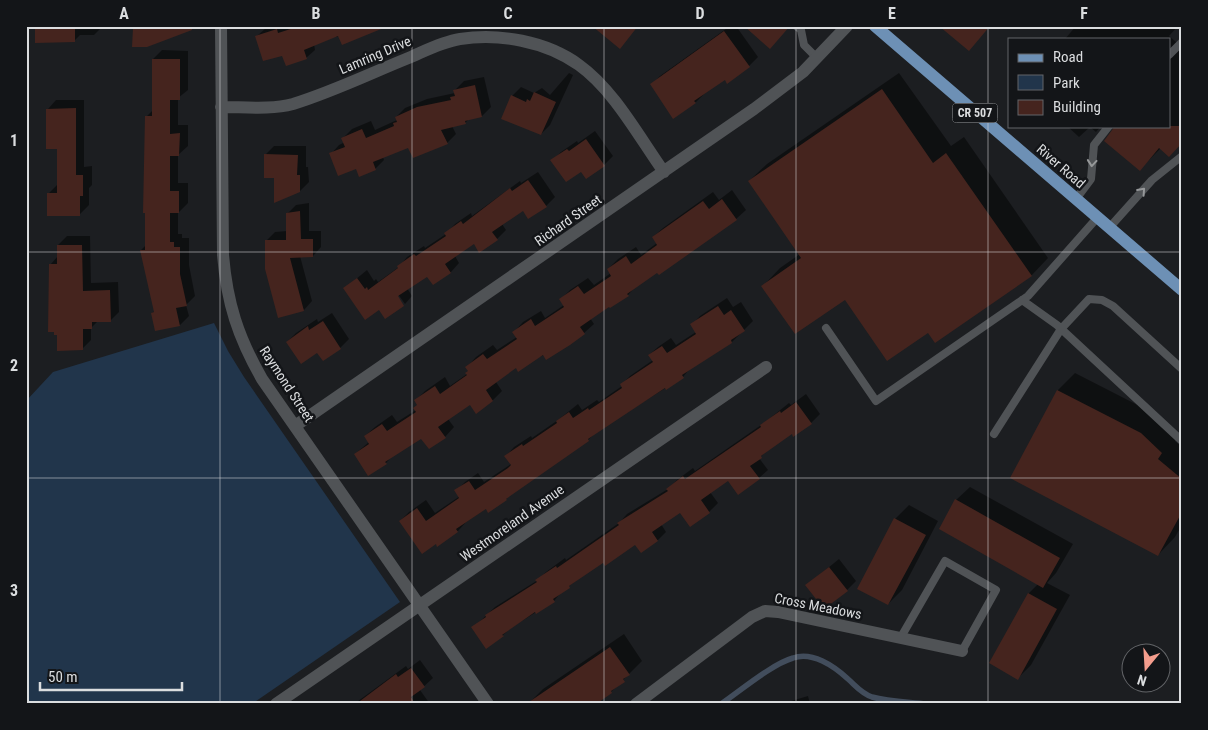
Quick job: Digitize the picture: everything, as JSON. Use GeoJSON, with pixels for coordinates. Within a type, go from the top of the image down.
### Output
{"type":"FeatureCollection","features":[{"type":"Feature","properties":{"kind":"main road","name":"River Road"},"geometry":{"type":"LineString","coordinates":[[875,26],[1182,290]]}},
{"type":"Feature","properties":{"kind":"street","name":"Raymond Street"},"geometry":{"type":"LineString","coordinates":[[221,26],[221,228],[225,282],[239,333],[262,379],[488,704]]}},
{"type":"Feature","properties":{"kind":"street","name":"Richard Street"},"geometry":{"type":"LineString","coordinates":[[296,426],[779,92],[817,58],[847,26]]}},
{"type":"Feature","properties":{"kind":"street","name":"Lamring Drive"},"geometry":{"type":"LineString","coordinates":[[221,108],[290,104],[314,97],[434,47],[458,39],[505,38],[531,43],[555,52],[579,65],[600,84],[618,106],[664,172]]}},
{"type":"Feature","properties":{"kind":"street","name":"Westmoreland Avenue"},"geometry":{"type":"LineString","coordinates":[[276,704],[766,367]]}},
{"type":"Feature","properties":{"kind":"street","name":"Cross Meadows"},"geometry":{"type":"LineString","coordinates":[[636,704],[752,616],[765,611],[778,612],[962,651]]}},
{"type":"Feature","properties":{"kind":"lane"},"geometry":{"type":"LineString","coordinates":[[796,26],[801,30],[804,45],[817,58]]}},
{"type":"Feature","properties":{"kind":"lane"},"geometry":{"type":"LineString","coordinates":[[1170,54],[1182,42]]}},
{"type":"Feature","properties":{"kind":"lane"},"geometry":{"type":"LineString","coordinates":[[1076,199],[1091,178],[1094,145],[1107,128]]}},
{"type":"Feature","properties":{"kind":"lane"},"geometry":{"type":"LineString","coordinates":[[1109,228],[1152,180],[1182,156]]}},
{"type":"Feature","properties":{"kind":"lane"},"geometry":{"type":"LineString","coordinates":[[826,328],[876,401],[1028,296],[1097,218]]}},
{"type":"Feature","properties":{"kind":"lane"},"geometry":{"type":"LineString","coordinates":[[994,434],[1061,329],[1089,299],[1102,300],[1112,306],[1182,369]]}},
{"type":"Feature","properties":{"kind":"lane"},"geometry":{"type":"LineString","coordinates":[[1022,300],[1061,329],[1182,441]]}},
{"type":"Feature","properties":{"kind":"lane"},"geometry":{"type":"LineString","coordinates":[[901,638],[944,561],[996,590],[962,651]]}},
{"type":"Feature","properties":{"kind":"green space"},"geometry":{"type":"Polygon","coordinates":[[[214,323],[244,377],[400,602],[252,704],[26,704],[26,401],[53,372],[214,323]]]}},
{"type":"Feature","properties":{"kind":"building"},"geometry":{"type":"Polygon","coordinates":[[[35,26],[75,26],[75,42],[35,43],[35,26]]]}},
{"type":"Feature","properties":{"kind":"building"},"geometry":{"type":"Polygon","coordinates":[[[300,26],[386,27],[342,45],[338,36],[304,50],[307,59],[286,66],[282,56],[263,61],[255,36],[277,29],[278,33],[300,26]]]}},
{"type":"Feature","properties":{"kind":"building"},"geometry":{"type":"Polygon","coordinates":[[[592,26],[638,26],[620,49],[592,26]]]}},
{"type":"Feature","properties":{"kind":"building"},"geometry":{"type":"Polygon","coordinates":[[[744,26],[790,26],[770,49],[744,26]]]}},
{"type":"Feature","properties":{"kind":"building"},"geometry":{"type":"Polygon","coordinates":[[[939,26],[990,26],[969,51],[939,26]]]}},
{"type":"Feature","properties":{"kind":"building"},"geometry":{"type":"Polygon","coordinates":[[[133,28],[192,30],[147,47],[132,47],[133,28]]]}},
{"type":"Feature","properties":{"kind":"building"},"geometry":{"type":"Polygon","coordinates":[[[724,31],[750,67],[727,84],[725,80],[694,101],[696,103],[673,119],[650,84],[724,31]]]}},
{"type":"Feature","properties":{"kind":"building"},"geometry":{"type":"Polygon","coordinates":[[[152,59],[180,59],[180,100],[170,100],[170,134],[180,133],[179,156],[170,156],[170,191],[179,191],[179,213],[170,213],[170,242],[174,242],[174,247],[180,247],[180,274],[187,306],[176,308],[180,326],[155,331],[151,313],[154,312],[140,250],[145,250],[145,213],[143,213],[145,116],[152,116],[152,59]]]}},
{"type":"Feature","properties":{"kind":"building"},"geometry":{"type":"Polygon","coordinates":[[[475,85],[482,117],[465,121],[466,124],[441,130],[448,144],[413,158],[408,148],[373,162],[376,170],[359,177],[356,169],[338,176],[329,153],[345,147],[341,138],[362,129],[366,138],[394,126],[393,123],[397,122],[395,117],[417,107],[451,100],[450,97],[455,96],[453,90],[475,85]]]}},
{"type":"Feature","properties":{"kind":"building"},"geometry":{"type":"Polygon","coordinates":[[[882,89],[933,163],[946,153],[1032,276],[935,343],[928,333],[887,361],[845,300],[795,334],[761,286],[801,258],[748,181],[882,89]]]}},
{"type":"Feature","properties":{"kind":"building"},"geometry":{"type":"Polygon","coordinates":[[[534,92],[556,102],[541,135],[501,119],[511,95],[526,102],[527,99],[530,101],[534,92]]]}},
{"type":"Feature","properties":{"kind":"building"},"geometry":{"type":"Polygon","coordinates":[[[76,108],[76,175],[83,175],[83,196],[80,196],[80,216],[47,216],[47,193],[57,193],[57,149],[46,149],[46,109],[76,108]]]}},
{"type":"Feature","properties":{"kind":"building"},"geometry":{"type":"Polygon","coordinates":[[[1170,126],[1182,126],[1182,143],[1169,157],[1159,148],[1140,171],[1104,141],[1114,128],[1170,128],[1170,126]]]}},
{"type":"Feature","properties":{"kind":"building"},"geometry":{"type":"Polygon","coordinates":[[[586,139],[605,166],[586,179],[581,172],[566,182],[550,160],[567,149],[569,151],[586,139]]]}},
{"type":"Feature","properties":{"kind":"building"},"geometry":{"type":"Polygon","coordinates":[[[264,154],[298,155],[297,175],[300,175],[300,192],[274,203],[274,178],[264,178],[264,154]]]}},
{"type":"Feature","properties":{"kind":"building"},"geometry":{"type":"Polygon","coordinates":[[[528,180],[547,207],[528,219],[523,211],[492,232],[498,240],[479,253],[474,244],[445,264],[451,273],[433,285],[427,277],[398,296],[404,306],[385,319],[379,310],[365,320],[343,288],[357,278],[365,289],[367,287],[368,290],[414,254],[416,256],[446,236],[444,233],[461,221],[463,224],[510,188],[512,191],[528,180]]]}},
{"type":"Feature","properties":{"kind":"building"},"geometry":{"type":"Polygon","coordinates":[[[722,199],[737,220],[659,275],[657,273],[627,294],[629,296],[580,327],[585,334],[570,345],[546,360],[543,355],[518,372],[516,368],[486,390],[493,401],[476,414],[470,405],[438,427],[446,438],[429,449],[421,439],[385,462],[387,464],[368,476],[354,454],[369,444],[364,436],[382,424],[387,431],[416,412],[413,408],[417,405],[414,400],[435,386],[440,394],[467,375],[465,373],[468,371],[465,367],[483,354],[487,359],[517,339],[512,332],[531,319],[535,326],[564,307],[559,299],[578,286],[584,294],[611,276],[607,269],[626,256],[631,264],[657,245],[652,237],[703,201],[709,209],[722,199]]]}},
{"type":"Feature","properties":{"kind":"building"},"geometry":{"type":"Polygon","coordinates":[[[300,211],[301,239],[313,239],[313,257],[290,258],[304,311],[278,318],[265,269],[265,240],[286,240],[286,213],[300,211]]]}},
{"type":"Feature","properties":{"kind":"building"},"geometry":{"type":"Polygon","coordinates":[[[57,245],[82,245],[83,291],[110,290],[111,322],[92,322],[92,329],[83,329],[83,350],[57,351],[57,335],[54,335],[54,332],[48,332],[49,264],[57,264],[57,245]]]}},
{"type":"Feature","properties":{"kind":"building"},"geometry":{"type":"Polygon","coordinates":[[[718,306],[724,315],[731,310],[745,331],[731,340],[732,343],[682,375],[684,378],[666,390],[665,388],[588,439],[589,441],[488,513],[486,509],[456,529],[458,532],[437,547],[436,544],[422,554],[399,521],[417,508],[426,521],[459,498],[454,490],[469,481],[475,490],[508,468],[511,465],[504,456],[522,444],[523,446],[557,423],[556,421],[569,412],[573,418],[588,408],[589,410],[622,388],[620,384],[653,362],[648,355],[662,346],[667,353],[696,334],[690,324],[718,306]]]}},
{"type":"Feature","properties":{"kind":"building"},"geometry":{"type":"Polygon","coordinates":[[[323,321],[341,349],[323,361],[317,353],[301,364],[286,342],[308,326],[309,330],[323,321]]]}},
{"type":"Feature","properties":{"kind":"building"},"geometry":{"type":"Polygon","coordinates":[[[1057,390],[1141,433],[1162,453],[1158,459],[1182,479],[1182,512],[1158,556],[1010,478],[1057,390]]]}},
{"type":"Feature","properties":{"kind":"building"},"geometry":{"type":"Polygon","coordinates":[[[796,402],[812,424],[793,437],[792,434],[750,466],[760,479],[738,495],[728,481],[701,500],[710,513],[690,527],[680,513],[652,532],[658,541],[641,553],[635,545],[605,566],[603,563],[553,599],[555,602],[536,614],[535,612],[502,635],[504,636],[486,649],[471,627],[486,617],[485,615],[537,582],[535,580],[556,566],[557,568],[619,525],[617,523],[668,491],[666,489],[683,476],[685,479],[761,427],[760,425],[780,411],[781,413],[796,402]]]}},
{"type":"Feature","properties":{"kind":"building"},"geometry":{"type":"Polygon","coordinates":[[[955,499],[1060,558],[1043,588],[939,529],[955,499]]]}},
{"type":"Feature","properties":{"kind":"building"},"geometry":{"type":"Polygon","coordinates":[[[894,518],[926,535],[888,605],[857,589],[894,518]]]}},
{"type":"Feature","properties":{"kind":"building"},"geometry":{"type":"Polygon","coordinates":[[[829,567],[848,591],[824,609],[805,585],[829,567]]]}},
{"type":"Feature","properties":{"kind":"building"},"geometry":{"type":"Polygon","coordinates":[[[1028,593],[1057,609],[1018,680],[989,663],[1028,593]]]}},
{"type":"Feature","properties":{"kind":"building"},"geometry":{"type":"Polygon","coordinates":[[[610,647],[630,675],[623,679],[625,682],[596,704],[526,704],[610,647]]]}},
{"type":"Feature","properties":{"kind":"building"},"geometry":{"type":"Polygon","coordinates":[[[411,668],[425,687],[411,697],[415,704],[356,704],[396,674],[398,677],[411,668]]]}},
{"type":"Feature","properties":{"kind":"waterway"},"geometry":{"type":"LineString","coordinates":[[721,704],[756,678],[785,661],[800,656],[808,656],[822,661],[872,697],[926,704]]}}]}
